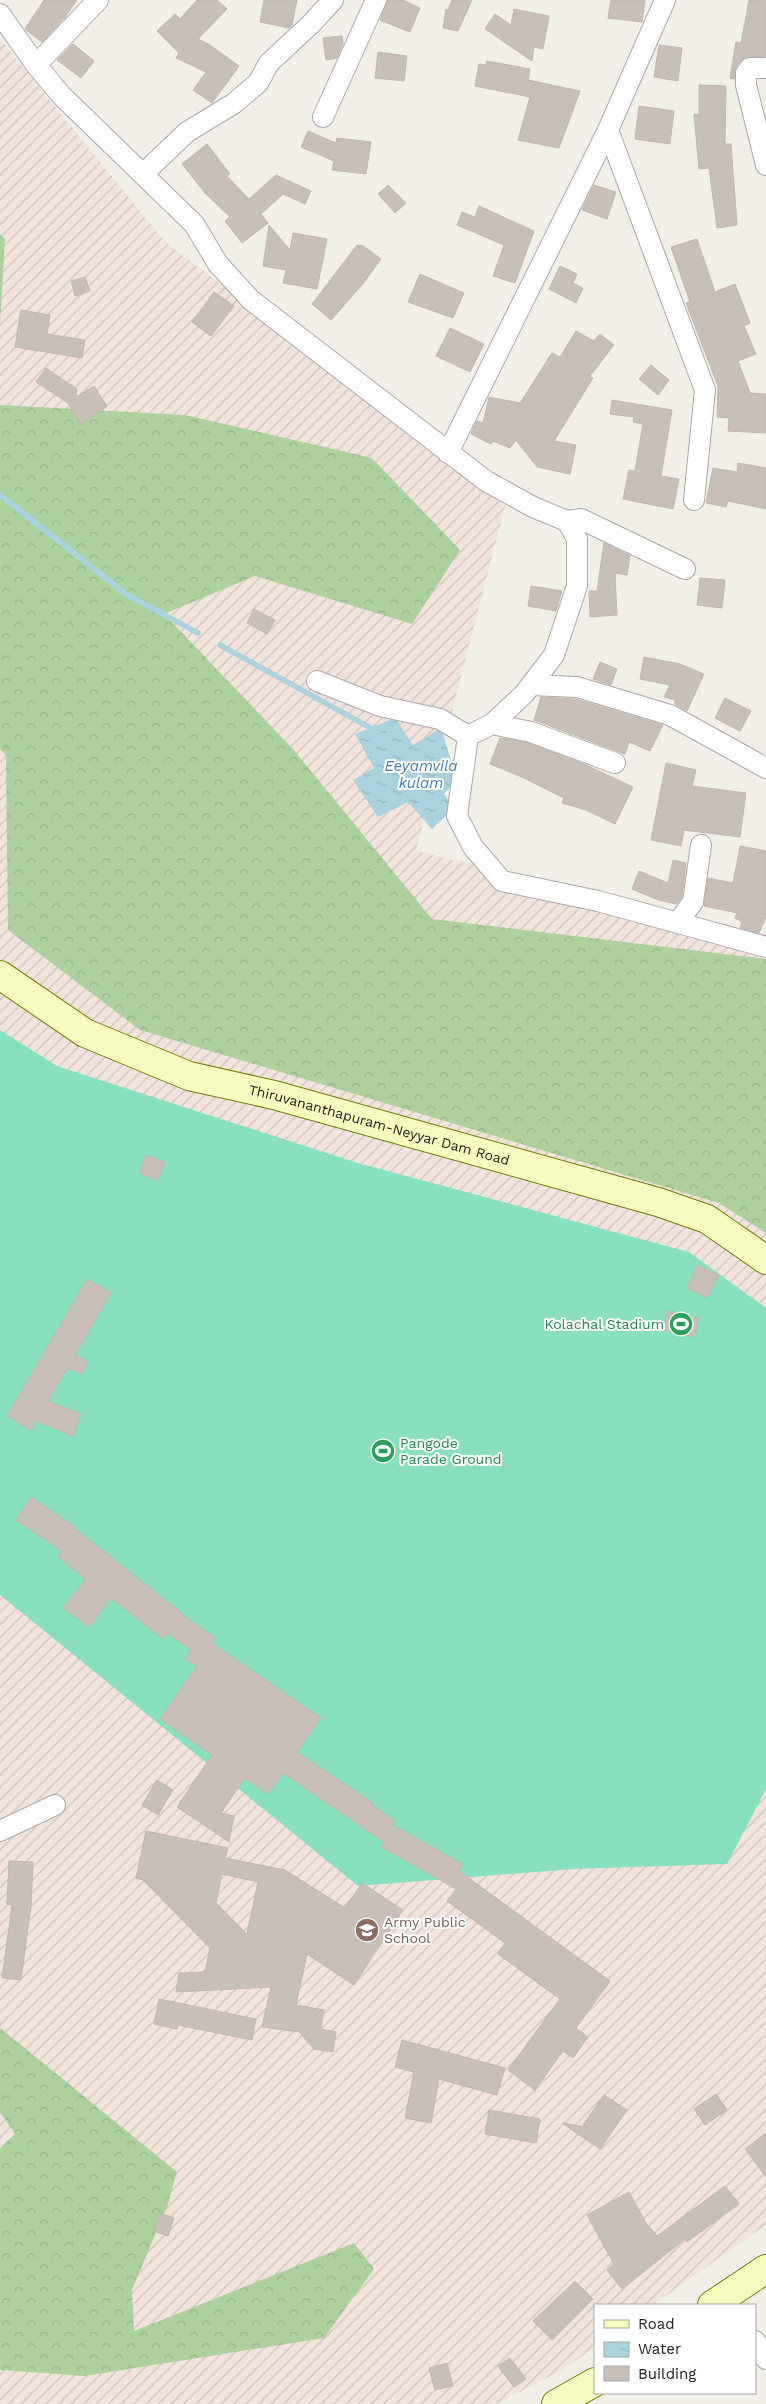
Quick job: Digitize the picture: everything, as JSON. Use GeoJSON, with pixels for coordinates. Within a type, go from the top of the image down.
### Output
{"type":"FeatureCollection","features":[{"type":"Feature","properties":{"kind":"main road","name":"Thiruvananthapuram-Neyyar Dam Road"},"geometry":{"type":"LineString","coordinates":[[0,975],[85,1033],[189,1076],[274,1095],[658,1202],[707,1219],[766,1260]]}},
{"type":"Feature","properties":{"kind":"main road"},"geometry":{"type":"LineString","coordinates":[[724,2302],[766,2270]]}},
{"type":"Feature","properties":{"kind":"main road"},"geometry":{"type":"LineString","coordinates":[[556,2404],[594,2383]]}},
{"type":"Feature","properties":{"kind":"street"},"geometry":{"type":"LineString","coordinates":[[36,65],[98,0]]}},
{"type":"Feature","properties":{"kind":"street"},"geometry":{"type":"LineString","coordinates":[[143,174],[187,132],[233,104],[258,83],[269,63],[311,24],[333,0]]}},
{"type":"Feature","properties":{"kind":"street"},"geometry":{"type":"LineString","coordinates":[[323,117],[376,0]]}},
{"type":"Feature","properties":{"kind":"street"},"geometry":{"type":"LineString","coordinates":[[448,452],[608,130],[665,0]]}},
{"type":"Feature","properties":{"kind":"street"},"geometry":{"type":"LineString","coordinates":[[0,14],[36,65],[62,96],[194,224],[218,264],[251,300],[486,481],[533,507],[567,521],[581,519],[686,570]]}},
{"type":"Feature","properties":{"kind":"street"},"geometry":{"type":"LineString","coordinates":[[766,68],[750,68],[746,73],[746,85],[766,166]]}},
{"type":"Feature","properties":{"kind":"street"},"geometry":{"type":"LineString","coordinates":[[608,130],[705,390],[694,500]]}},
{"type":"Feature","properties":{"kind":"street"},"geometry":{"type":"LineString","coordinates":[[468,736],[492,724],[531,685],[554,655],[577,586],[577,539],[567,521]]}},
{"type":"Feature","properties":{"kind":"street"},"geometry":{"type":"LineString","coordinates":[[317,681],[380,706],[440,720],[468,736]]}},
{"type":"Feature","properties":{"kind":"street"},"geometry":{"type":"LineString","coordinates":[[531,685],[577,688],[670,715],[766,768]]}},
{"type":"Feature","properties":{"kind":"street"},"geometry":{"type":"LineString","coordinates":[[492,724],[531,732],[615,763]]}},
{"type":"Feature","properties":{"kind":"street"},"geometry":{"type":"LineString","coordinates":[[468,736],[458,816],[473,847],[502,881],[598,901],[766,947]]}},
{"type":"Feature","properties":{"kind":"street"},"geometry":{"type":"LineString","coordinates":[[678,923],[693,902],[701,845]]}},
{"type":"Feature","properties":{"kind":"street"},"geometry":{"type":"LineString","coordinates":[[0,1831],[55,1804]]}},
{"type":"Feature","properties":{"kind":"street"},"geometry":{"type":"LineString","coordinates":[[756,2342],[766,2359]]}},
{"type":"Feature","properties":{"kind":"shaded area"},"geometry":{"type":"Polygon","coordinates":[[[0,39],[166,243],[508,495],[416,851],[766,934],[766,2225],[654,2304],[594,2304],[594,2348],[561,2371],[496,2404],[0,2404],[0,39]]]}},
{"type":"Feature","properties":{"kind":"green space"},"geometry":{"type":"Polygon","coordinates":[[[0,234],[5,239],[0,324],[0,234]]]}},
{"type":"Feature","properties":{"kind":"green space"},"geometry":{"type":"Polygon","coordinates":[[[0,405],[185,415],[372,458],[460,550],[412,624],[255,576],[164,614],[293,749],[432,919],[766,959],[766,1233],[719,1203],[140,1030],[8,930],[6,756],[0,748],[0,405]]]}},
{"type":"Feature","properties":{"kind":"green space","name":"Pangode Parade Ground"},"geometry":{"type":"Polygon","coordinates":[[[0,1030],[57,1066],[358,1163],[689,1252],[766,1308],[766,1789],[727,1864],[573,1869],[358,1886],[0,1595],[0,1030]]]}},
{"type":"Feature","properties":{"kind":"green space"},"geometry":{"type":"Polygon","coordinates":[[[0,2028],[177,2172],[168,2204],[132,2290],[134,2331],[354,2243],[374,2269],[324,2338],[85,2376],[0,2370],[0,2148],[15,2134],[0,2112],[0,2028]]]}},
{"type":"Feature","properties":{"kind":"water","name":"Eeyamvila kulam"},"geometry":{"type":"Polygon","coordinates":[[[395,718],[413,745],[441,728],[457,780],[444,794],[454,808],[432,829],[408,802],[378,817],[353,780],[374,768],[355,734],[395,718]]]}},
{"type":"Feature","properties":{"kind":"building"},"geometry":{"type":"Polygon","coordinates":[[[44,0],[77,0],[65,17],[42,42],[25,29],[44,0]]]}},
{"type":"Feature","properties":{"kind":"building"},"geometry":{"type":"Polygon","coordinates":[[[197,0],[217,0],[227,9],[198,39],[210,45],[239,66],[212,103],[193,90],[206,72],[176,58],[179,53],[157,31],[175,14],[180,19],[197,0]]]}},
{"type":"Feature","properties":{"kind":"building"},"geometry":{"type":"Polygon","coordinates":[[[264,0],[297,0],[292,25],[289,28],[260,22],[264,0]]]}},
{"type":"Feature","properties":{"kind":"building"},"geometry":{"type":"Polygon","coordinates":[[[388,0],[403,0],[420,8],[410,32],[380,20],[388,0]]]}},
{"type":"Feature","properties":{"kind":"building"},"geometry":{"type":"Polygon","coordinates":[[[452,0],[472,0],[458,31],[443,28],[446,9],[448,10],[452,0]]]}},
{"type":"Feature","properties":{"kind":"building"},"geometry":{"type":"Polygon","coordinates":[[[611,0],[645,0],[642,22],[608,18],[611,0]]]}},
{"type":"Feature","properties":{"kind":"building"},"geometry":{"type":"Polygon","coordinates":[[[749,0],[766,0],[766,56],[744,58],[736,66],[734,79],[730,78],[736,42],[741,43],[749,0]]]}},
{"type":"Feature","properties":{"kind":"building"},"geometry":{"type":"Polygon","coordinates":[[[514,9],[549,16],[543,49],[534,47],[532,61],[485,29],[495,14],[511,25],[514,9]]]}},
{"type":"Feature","properties":{"kind":"building"},"geometry":{"type":"Polygon","coordinates":[[[342,36],[343,43],[337,58],[326,60],[323,38],[342,36]]]}},
{"type":"Feature","properties":{"kind":"building"},"geometry":{"type":"Polygon","coordinates":[[[73,44],[94,61],[81,78],[57,60],[73,44]]]}},
{"type":"Feature","properties":{"kind":"building"},"geometry":{"type":"Polygon","coordinates":[[[659,45],[682,48],[678,81],[654,77],[659,45]]]}},
{"type":"Feature","properties":{"kind":"building"},"geometry":{"type":"Polygon","coordinates":[[[378,52],[407,56],[404,81],[375,78],[378,52]]]}},
{"type":"Feature","properties":{"kind":"building"},"geometry":{"type":"Polygon","coordinates":[[[487,61],[530,69],[528,80],[580,91],[559,148],[518,140],[530,97],[475,86],[479,64],[486,65],[487,61]]]}},
{"type":"Feature","properties":{"kind":"building"},"geometry":{"type":"Polygon","coordinates":[[[699,85],[726,86],[725,144],[731,144],[737,225],[717,228],[709,168],[699,169],[694,114],[699,115],[699,85]]]}},
{"type":"Feature","properties":{"kind":"building"},"geometry":{"type":"Polygon","coordinates":[[[639,106],[674,111],[670,144],[635,139],[639,106]]]}},
{"type":"Feature","properties":{"kind":"building"},"geometry":{"type":"Polygon","coordinates":[[[308,131],[336,143],[337,138],[371,142],[366,174],[332,170],[334,161],[301,147],[308,131]]]}},
{"type":"Feature","properties":{"kind":"building"},"geometry":{"type":"Polygon","coordinates":[[[207,144],[230,174],[227,176],[249,199],[276,175],[311,191],[305,204],[283,194],[261,214],[268,223],[242,243],[225,221],[230,217],[205,193],[182,164],[207,144]]]}},
{"type":"Feature","properties":{"kind":"building"},"geometry":{"type":"Polygon","coordinates":[[[388,185],[406,203],[395,213],[378,194],[388,185]]]}},
{"type":"Feature","properties":{"kind":"building"},"geometry":{"type":"Polygon","coordinates":[[[594,185],[616,192],[607,219],[582,210],[594,185]]]}},
{"type":"Feature","properties":{"kind":"building"},"geometry":{"type":"Polygon","coordinates":[[[479,206],[534,231],[515,283],[493,276],[504,245],[457,225],[462,212],[475,217],[479,206]]]}},
{"type":"Feature","properties":{"kind":"building"},"geometry":{"type":"Polygon","coordinates":[[[269,225],[290,250],[293,233],[327,239],[317,289],[283,283],[286,270],[263,266],[269,225]]]}},
{"type":"Feature","properties":{"kind":"building"},"geometry":{"type":"Polygon","coordinates":[[[697,239],[715,292],[735,284],[750,323],[744,326],[756,354],[738,361],[750,393],[766,394],[766,433],[728,431],[729,418],[717,417],[718,386],[686,303],[690,302],[671,247],[697,239]]]}},
{"type":"Feature","properties":{"kind":"building"},"geometry":{"type":"Polygon","coordinates":[[[357,245],[364,246],[381,259],[362,285],[331,320],[312,304],[357,245]]]}},
{"type":"Feature","properties":{"kind":"building"},"geometry":{"type":"Polygon","coordinates":[[[560,266],[577,274],[573,283],[583,288],[576,303],[549,289],[560,266]]]}},
{"type":"Feature","properties":{"kind":"building"},"geometry":{"type":"Polygon","coordinates":[[[420,274],[464,293],[453,318],[408,302],[420,274]]]}},
{"type":"Feature","properties":{"kind":"building"},"geometry":{"type":"Polygon","coordinates":[[[85,277],[90,291],[75,296],[71,281],[85,277]]]}},
{"type":"Feature","properties":{"kind":"building"},"geometry":{"type":"Polygon","coordinates":[[[214,292],[234,306],[211,336],[192,322],[214,292]]]}},
{"type":"Feature","properties":{"kind":"building"},"geometry":{"type":"Polygon","coordinates":[[[21,310],[50,315],[47,334],[85,340],[82,358],[15,347],[21,310]]]}},
{"type":"Feature","properties":{"kind":"building"},"geometry":{"type":"Polygon","coordinates":[[[450,328],[484,344],[470,372],[436,356],[450,328]]]}},
{"type":"Feature","properties":{"kind":"building"},"geometry":{"type":"Polygon","coordinates":[[[576,331],[594,341],[600,334],[614,345],[590,376],[593,378],[554,441],[576,445],[570,474],[537,467],[516,440],[510,448],[493,441],[491,444],[471,434],[477,421],[483,423],[489,397],[520,403],[552,353],[560,357],[576,331]]]}},
{"type":"Feature","properties":{"kind":"building"},"geometry":{"type":"Polygon","coordinates":[[[651,365],[669,380],[658,395],[639,379],[651,365]]]}},
{"type":"Feature","properties":{"kind":"building"},"geometry":{"type":"Polygon","coordinates":[[[46,368],[77,389],[76,397],[94,386],[107,406],[80,424],[68,403],[36,382],[46,368]]]}},
{"type":"Feature","properties":{"kind":"building"},"geometry":{"type":"Polygon","coordinates":[[[612,400],[672,410],[661,476],[679,479],[673,509],[623,499],[629,470],[635,471],[643,424],[633,422],[634,417],[610,414],[612,400]]]}},
{"type":"Feature","properties":{"kind":"building"},"geometry":{"type":"Polygon","coordinates":[[[738,463],[766,468],[766,509],[728,501],[726,507],[706,503],[713,468],[737,472],[738,463]]]}},
{"type":"Feature","properties":{"kind":"building"},"geometry":{"type":"Polygon","coordinates":[[[604,543],[630,556],[627,575],[615,573],[617,615],[590,617],[589,591],[597,591],[604,543]]]}},
{"type":"Feature","properties":{"kind":"building"},"geometry":{"type":"Polygon","coordinates":[[[700,578],[725,580],[722,608],[697,605],[700,578]]]}},
{"type":"Feature","properties":{"kind":"building"},"geometry":{"type":"Polygon","coordinates":[[[531,586],[562,591],[556,611],[528,606],[531,586]]]}},
{"type":"Feature","properties":{"kind":"building"},"geometry":{"type":"Polygon","coordinates":[[[254,609],[275,620],[267,634],[247,623],[254,609]]]}},
{"type":"Feature","properties":{"kind":"building"},"geometry":{"type":"Polygon","coordinates":[[[644,657],[680,664],[704,674],[687,711],[675,704],[675,700],[664,697],[670,685],[640,679],[644,657]]]}},
{"type":"Feature","properties":{"kind":"building"},"geometry":{"type":"Polygon","coordinates":[[[600,662],[617,669],[611,685],[593,679],[600,662]]]}},
{"type":"Feature","properties":{"kind":"building"},"geometry":{"type":"Polygon","coordinates":[[[541,697],[575,699],[663,725],[650,751],[629,742],[625,754],[534,720],[541,697]]]}},
{"type":"Feature","properties":{"kind":"building"},"geometry":{"type":"Polygon","coordinates":[[[725,698],[751,711],[740,731],[715,718],[725,698]]]}},
{"type":"Feature","properties":{"kind":"building"},"geometry":{"type":"Polygon","coordinates":[[[500,738],[528,743],[586,765],[633,787],[615,824],[586,810],[562,803],[564,798],[490,764],[500,738]]]}},
{"type":"Feature","properties":{"kind":"building"},"geometry":{"type":"Polygon","coordinates":[[[666,763],[696,770],[692,786],[746,793],[740,837],[684,830],[681,846],[651,840],[666,763]]]}},
{"type":"Feature","properties":{"kind":"building"},"geometry":{"type":"Polygon","coordinates":[[[740,846],[766,851],[766,917],[759,933],[740,928],[742,922],[735,918],[737,913],[704,906],[708,878],[733,883],[740,846]]]}},
{"type":"Feature","properties":{"kind":"building"},"geometry":{"type":"Polygon","coordinates":[[[673,860],[686,863],[682,897],[676,904],[658,900],[632,889],[639,871],[668,883],[673,860]]]}},
{"type":"Feature","properties":{"kind":"building"},"geometry":{"type":"Polygon","coordinates":[[[146,1155],[165,1162],[158,1180],[139,1173],[146,1155]]]}},
{"type":"Feature","properties":{"kind":"building"},"geometry":{"type":"Polygon","coordinates":[[[698,1265],[719,1275],[707,1298],[687,1288],[698,1265]]]}},
{"type":"Feature","properties":{"kind":"building"},"geometry":{"type":"Polygon","coordinates":[[[87,1279],[111,1293],[75,1355],[88,1361],[82,1374],[67,1368],[48,1401],[81,1414],[73,1436],[36,1421],[31,1430],[7,1416],[87,1279]]]}},
{"type":"Feature","properties":{"kind":"building","name":"Kolachal Stadium"},"geometry":{"type":"Polygon","coordinates":[[[667,1311],[698,1318],[695,1337],[663,1330],[667,1311]]]}},
{"type":"Feature","properties":{"kind":"building"},"geometry":{"type":"Polygon","coordinates":[[[31,1497],[75,1527],[182,1615],[216,1638],[212,1643],[321,1718],[297,1752],[373,1803],[372,1805],[395,1821],[392,1825],[463,1864],[459,1871],[610,1981],[576,2028],[588,2037],[573,2058],[563,2051],[535,2090],[508,2070],[560,1999],[498,1954],[505,1943],[447,1901],[456,1889],[381,1847],[384,1842],[283,1773],[268,1794],[245,1778],[221,1813],[234,1816],[229,1842],[177,1807],[212,1755],[160,1719],[197,1666],[185,1659],[191,1650],[168,1633],[163,1639],[111,1598],[89,1627],[63,1608],[86,1579],[58,1557],[62,1551],[16,1520],[31,1497]]]}},
{"type":"Feature","properties":{"kind":"building"},"geometry":{"type":"Polygon","coordinates":[[[157,1780],[173,1790],[158,1815],[142,1805],[157,1780]]]}},
{"type":"Feature","properties":{"kind":"building"},"geometry":{"type":"Polygon","coordinates":[[[146,1831],[228,1848],[225,1858],[285,1870],[345,1908],[362,1883],[403,1910],[354,1985],[307,1954],[296,2005],[324,2010],[321,2029],[336,2032],[333,2052],[314,2049],[299,2032],[262,2027],[271,1987],[176,1992],[179,1973],[205,1972],[210,1948],[143,1880],[136,1878],[146,1831]],[[222,1874],[216,1903],[247,1934],[258,1882],[222,1874]]]}},
{"type":"Feature","properties":{"kind":"building"},"geometry":{"type":"Polygon","coordinates":[[[9,1861],[33,1862],[31,1905],[21,1980],[2,1978],[12,1905],[7,1904],[9,1861]]]}},
{"type":"Feature","properties":{"kind":"building"},"geometry":{"type":"Polygon","coordinates":[[[159,1999],[256,2019],[252,2040],[178,2025],[177,2029],[154,2024],[159,1999]]]}},
{"type":"Feature","properties":{"kind":"building"},"geometry":{"type":"Polygon","coordinates":[[[402,2040],[505,2068],[497,2095],[439,2079],[431,2123],[405,2118],[414,2072],[395,2067],[402,2040]]]}},
{"type":"Feature","properties":{"kind":"building"},"geometry":{"type":"Polygon","coordinates":[[[716,2094],[727,2110],[705,2125],[694,2109],[716,2094]]]}},
{"type":"Feature","properties":{"kind":"building"},"geometry":{"type":"Polygon","coordinates":[[[604,2095],[627,2110],[600,2149],[562,2123],[587,2127],[583,2125],[604,2095]]]}},
{"type":"Feature","properties":{"kind":"building"},"geometry":{"type":"Polygon","coordinates":[[[489,2110],[540,2119],[536,2143],[485,2134],[489,2110]]]}},
{"type":"Feature","properties":{"kind":"building"},"geometry":{"type":"Polygon","coordinates":[[[766,2133],[766,2177],[745,2149],[766,2133]]]}},
{"type":"Feature","properties":{"kind":"building"},"geometry":{"type":"Polygon","coordinates":[[[725,2186],[739,2204],[687,2242],[685,2239],[622,2289],[607,2270],[614,2264],[587,2215],[629,2192],[646,2223],[657,2236],[725,2186]]]}},
{"type":"Feature","properties":{"kind":"building"},"geometry":{"type":"Polygon","coordinates":[[[160,2213],[174,2218],[168,2236],[154,2231],[160,2213]]]}},
{"type":"Feature","properties":{"kind":"building"},"geometry":{"type":"Polygon","coordinates":[[[575,2281],[593,2299],[552,2340],[533,2321],[575,2281]]]}},
{"type":"Feature","properties":{"kind":"building"},"geometry":{"type":"Polygon","coordinates":[[[510,2358],[526,2379],[514,2387],[498,2366],[510,2358]]]}},
{"type":"Feature","properties":{"kind":"building"},"geometry":{"type":"Polygon","coordinates":[[[447,2363],[453,2386],[435,2390],[429,2368],[447,2363]]]}},
{"type":"Feature","properties":{"kind":"waterway"},"geometry":{"type":"LineString","coordinates":[[0,495],[126,594],[198,633]]}},
{"type":"Feature","properties":{"kind":"waterway"},"geometry":{"type":"LineString","coordinates":[[220,645],[378,732]]}},
{"type":"Feature","properties":{"kind":"place","name":"Kolachal Stadium"},"geometry":{"type":"Point","coordinates":[681,1324]}},
{"type":"Feature","properties":{"kind":"place","name":"Pangode Parade Ground"},"geometry":{"type":"Point","coordinates":[383,1451]}},
{"type":"Feature","properties":{"kind":"place","name":"Army Public School"},"geometry":{"type":"Point","coordinates":[367,1930]}}]}
